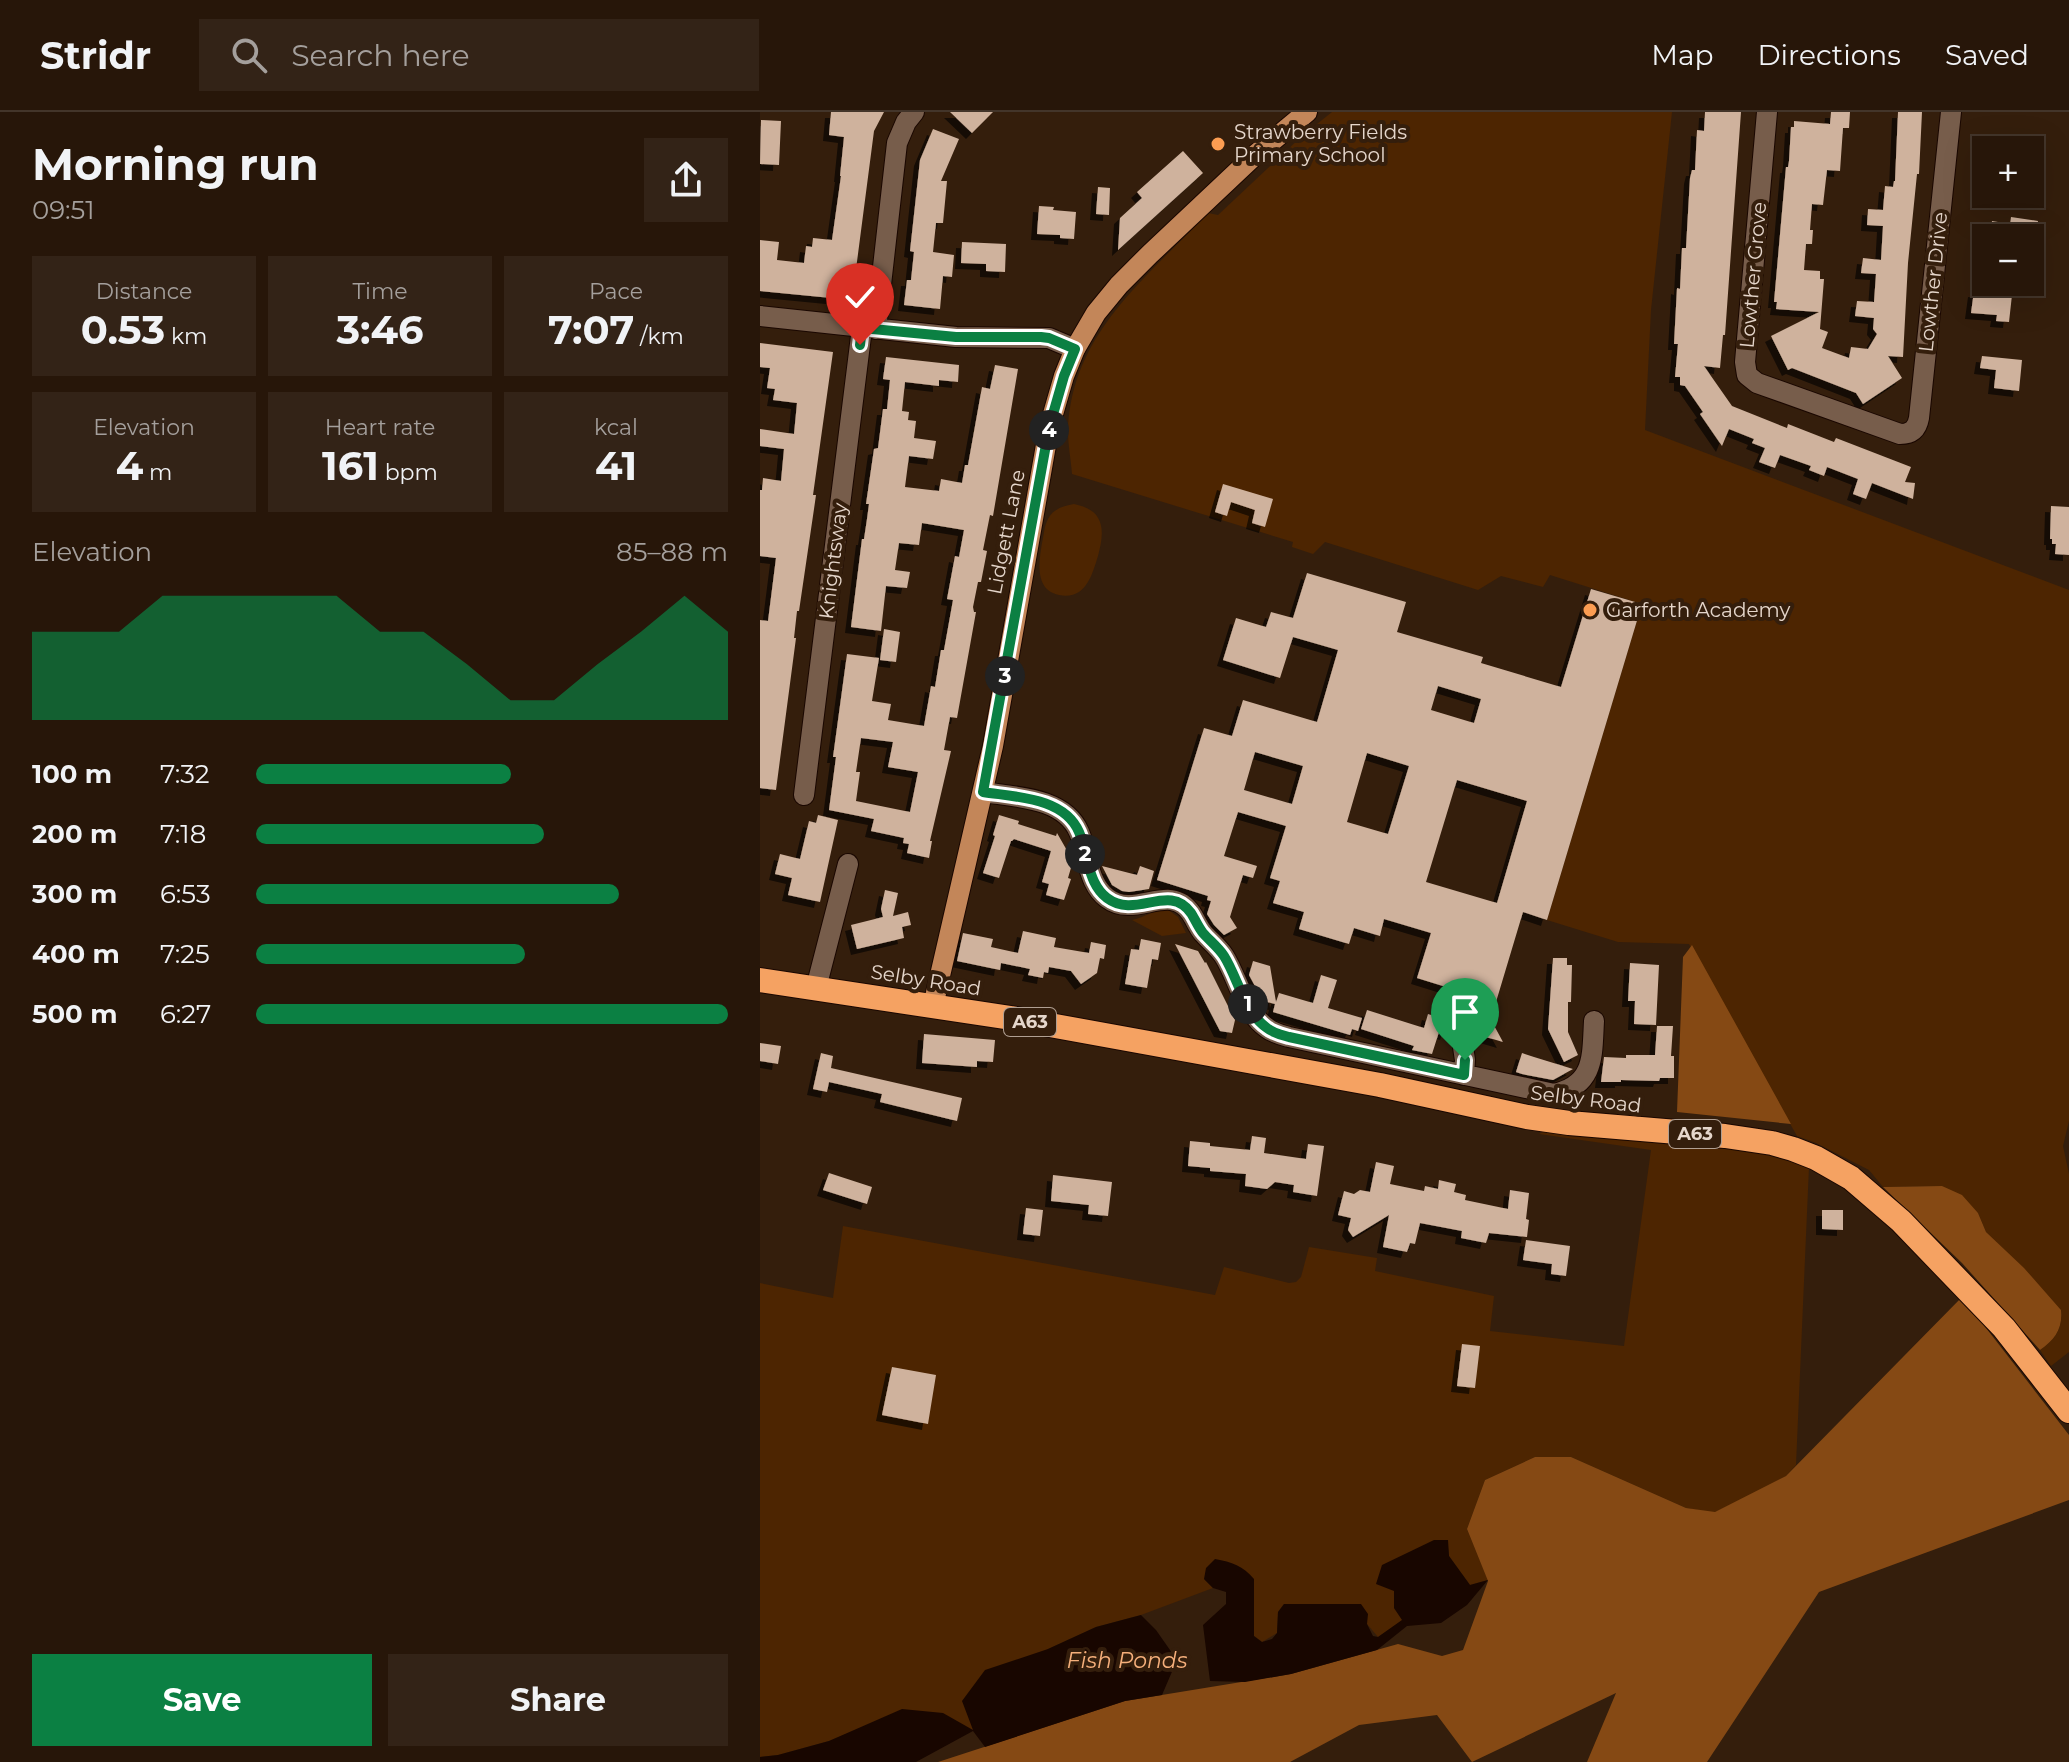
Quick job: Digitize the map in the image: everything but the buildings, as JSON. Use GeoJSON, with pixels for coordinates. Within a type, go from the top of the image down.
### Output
{"type":"FeatureCollection","features":[{"type":"Feature","properties":{"kind":"highway","name":"Selby Road"},"geometry":{"type":"LineString","coordinates":[[760,980],[933,1006],[1380,1085],[1527,1117],[1725,1136],[1793,1149],[1851,1178],[1901,1221],[2004,1328],[2069,1411]]}},
{"type":"Feature","properties":{"kind":"main road","name":"Lidgett Lane"},"geometry":{"type":"LineString","coordinates":[[933,1006],[983,792],[1049,428],[1075,349],[1096,313],[1119,285],[1254,156],[1307,112]]}},
{"type":"Feature","properties":{"kind":"street","name":"Knightsway"},"geometry":{"type":"LineString","coordinates":[[804,795],[897,143],[914,112]]}},
{"type":"Feature","properties":{"kind":"street","name":"Lowther Grove"},"geometry":{"type":"LineString","coordinates":[[1767,112],[1745,362],[1747,375],[1757,383],[1895,433]]}},
{"type":"Feature","properties":{"kind":"street","name":"Lowther Drive"},"geometry":{"type":"LineString","coordinates":[[1895,433],[1911,432],[1919,418],[1951,112]]}},
{"type":"Feature","properties":{"kind":"street"},"geometry":{"type":"LineString","coordinates":[[760,316],[956,337],[1041,337],[1075,349]]}},
{"type":"Feature","properties":{"kind":"street"},"geometry":{"type":"LineString","coordinates":[[983,792],[1047,803],[1066,815],[1080,833],[1096,887],[1115,904],[1140,906],[1162,899],[1182,904],[1224,956],[1249,1007],[1269,1030],[1289,1037],[1554,1094],[1578,1084],[1586,1074],[1591,1062],[1594,1021]]}},
{"type":"Feature","properties":{"kind":"street"},"geometry":{"type":"LineString","coordinates":[[816,988],[848,864]]}},
{"type":"Feature","properties":{"kind":"street"},"geometry":{"type":"LineString","coordinates":[[1463,1047],[1464,1075]]}},
{"type":"Feature","properties":{"kind":"shaded area","name":"Garforth Academy"},"geometry":{"type":"Polygon","coordinates":[[[1332,112],[1672,112],[1651,310],[1645,430],[2069,590],[2069,1121],[2063,1146],[2069,1174],[2069,1352],[2051,1366],[2040,1350],[2057,1333],[2061,1310],[1986,1232],[1978,1213],[1942,1186],[1883,1187],[1869,1170],[1797,1136],[1689,944],[1618,942],[1547,920],[1642,604],[1550,575],[1543,587],[1501,576],[1478,590],[1325,542],[1313,554],[1292,547],[1293,542],[1072,474],[1068,431],[1072,396],[1083,365],[1116,310],[1208,213],[1218,215],[1332,112]]]}},
{"type":"Feature","properties":{"kind":"shaded area"},"geometry":{"type":"Polygon","coordinates":[[[1074,504],[1097,516],[1102,530],[1100,547],[1093,571],[1082,590],[1068,596],[1059,595],[1051,592],[1042,581],[1039,566],[1042,543],[1050,516],[1059,508],[1074,504]]]}},
{"type":"Feature","properties":{"kind":"shaded area"},"geometry":{"type":"Polygon","coordinates":[[[1167,909],[1178,917],[1186,933],[1162,936],[1132,920],[1158,911],[1167,909]]]}},
{"type":"Feature","properties":{"kind":"shaded area"},"geometry":{"type":"Polygon","coordinates":[[[1692,945],[1791,1124],[1677,1112],[1683,957],[1692,945]]]}},
{"type":"Feature","properties":{"kind":"shaded area"},"geometry":{"type":"Polygon","coordinates":[[[1545,1131],[1712,1145],[1781,1155],[1809,1167],[1796,1465],[1786,1476],[1714,1513],[1686,1508],[1571,1457],[1535,1457],[1485,1480],[1467,1529],[1488,1580],[1470,1585],[1449,1556],[1447,1540],[1394,1591],[1394,1608],[1403,1620],[1378,1637],[1367,1624],[1284,1604],[1278,1612],[1277,1633],[1262,1642],[1254,1636],[1254,1579],[1204,1579],[1213,1588],[1141,1615],[1096,1627],[1048,1649],[974,1730],[863,1727],[829,1741],[760,1757],[760,1283],[833,1298],[843,1226],[1215,1295],[1224,1267],[1289,1283],[1296,1282],[1301,1277],[1309,1247],[1377,1258],[1375,1271],[1494,1296],[1490,1331],[1624,1346],[1651,1150],[1539,1134],[1545,1131]]]}},
{"type":"Feature","properties":{"kind":"shaded area"},"geometry":{"type":"Polygon","coordinates":[[[1942,1186],[1962,1195],[1978,1213],[1986,1232],[2024,1268],[2061,1310],[2057,1333],[2040,1350],[1962,1263],[1883,1187],[1942,1186]]]}},
{"type":"Feature","properties":{"kind":"shaded area"},"geometry":{"type":"Polygon","coordinates":[[[1962,1297],[2069,1435],[2069,1500],[1819,1592],[1707,1762],[1587,1762],[1616,1693],[1472,1762],[1437,1715],[1359,1725],[1290,1762],[938,1762],[1125,1701],[1291,1674],[1398,1644],[1442,1656],[1463,1650],[1488,1581],[1467,1529],[1485,1480],[1535,1457],[1571,1457],[1686,1508],[1715,1512],[1786,1476],[1962,1297]]]}},
{"type":"Feature","properties":{"kind":"water"},"geometry":{"type":"Polygon","coordinates":[[[1434,1540],[1448,1540],[1449,1556],[1470,1585],[1488,1580],[1467,1605],[1441,1623],[1407,1626],[1377,1650],[1291,1674],[1245,1682],[1210,1681],[1203,1625],[1226,1604],[1226,1592],[1213,1588],[1204,1579],[1206,1568],[1215,1559],[1237,1565],[1254,1579],[1254,1636],[1262,1642],[1272,1639],[1277,1633],[1278,1612],[1284,1604],[1361,1604],[1368,1614],[1367,1624],[1373,1636],[1378,1637],[1402,1620],[1394,1608],[1394,1591],[1376,1584],[1382,1565],[1434,1540]]]}},
{"type":"Feature","properties":{"kind":"water","name":"Fish Ponds"},"geometry":{"type":"Polygon","coordinates":[[[1141,1615],[1177,1660],[1162,1695],[1125,1701],[985,1747],[973,1731],[916,1762],[760,1762],[760,1757],[829,1741],[902,1709],[943,1713],[973,1730],[962,1701],[985,1670],[1048,1649],[1096,1627],[1141,1615]]]}},
{"type":"Feature","properties":{"kind":"place","name":"Strawberry Fields Primary School"},"geometry":{"type":"Point","coordinates":[1218,144]}},
{"type":"Feature","properties":{"kind":"place","name":"Garforth Academy"},"geometry":{"type":"Point","coordinates":[1590,610]}},
{"type":"Feature","properties":{"kind":"route"},"geometry":{"type":"LineString","coordinates":[[860,345],[862,328],[956,337],[1041,337],[1075,349],[1049,428],[983,792],[1047,803],[1066,815],[1080,833],[1096,887],[1115,904],[1140,906],[1162,899],[1182,904],[1224,956],[1249,1007],[1269,1030],[1464,1075],[1465,1060]]}}]}
